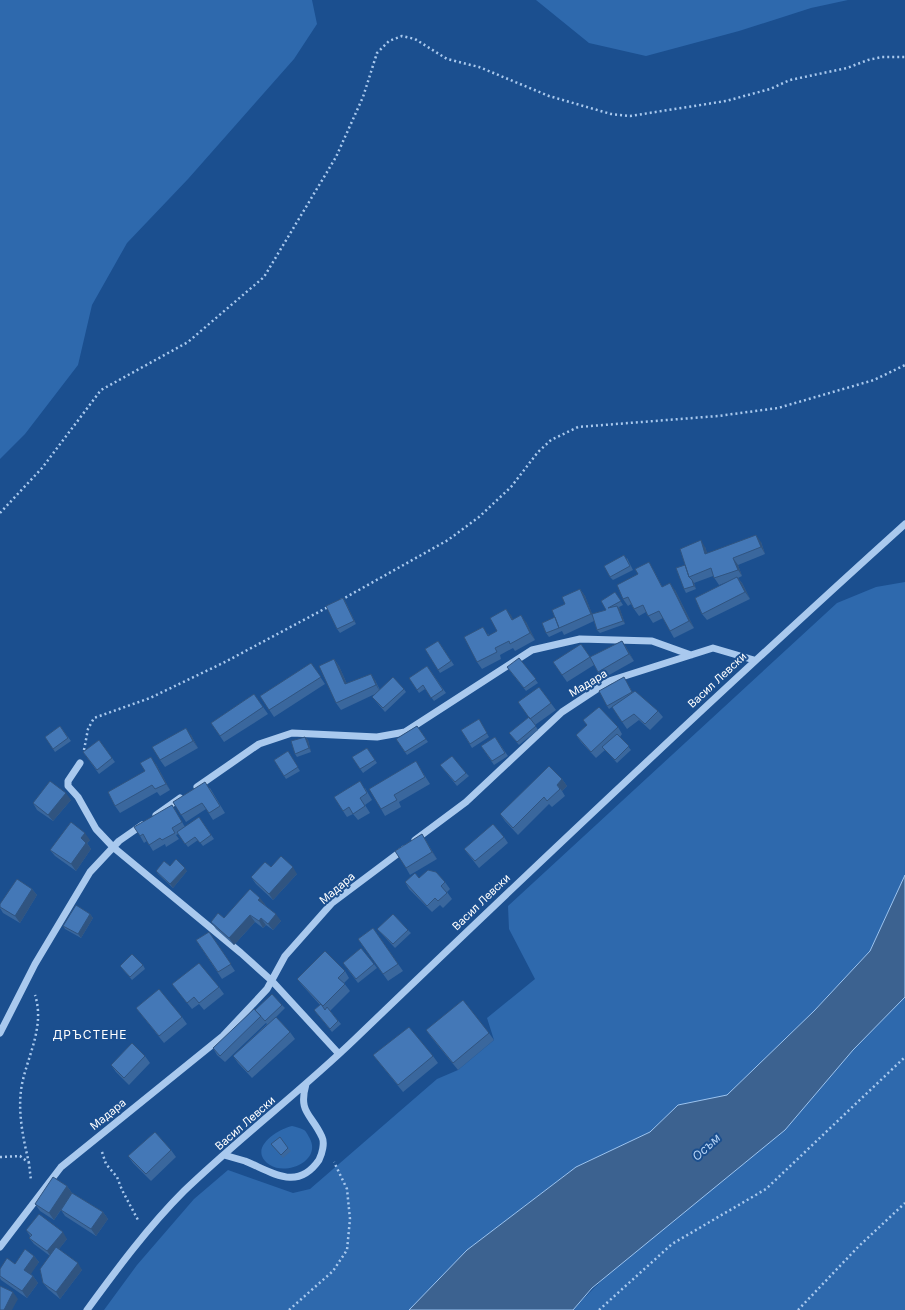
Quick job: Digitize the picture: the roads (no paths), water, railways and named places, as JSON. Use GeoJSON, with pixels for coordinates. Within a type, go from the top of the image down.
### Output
{"type":"FeatureCollection","features":[{"type":"Feature","properties":{"kind":"street","name":"Васил Левски"},"geometry":{"type":"LineString","coordinates":[[87,1310],[130,1252],[184,1191],[339,1054],[509,890],[754,660],[905,524]]}},
{"type":"Feature","properties":{"kind":"street"},"geometry":{"type":"LineString","coordinates":[[0,1033],[28,975],[90,872],[119,841],[259,744],[292,733],[377,736],[405,732],[532,650],[580,639],[652,641],[692,655]]}},
{"type":"Feature","properties":{"kind":"street","name":"Мадара"},"geometry":{"type":"LineString","coordinates":[[0,1247],[61,1167],[223,1036],[267,989],[285,956],[332,904],[466,802],[562,712],[609,681],[713,648],[754,660]]}},
{"type":"Feature","properties":{"kind":"street"},"geometry":{"type":"LineString","coordinates":[[80,763],[68,781],[68,786],[78,797],[96,829],[113,847],[241,953],[272,981],[339,1054]]}},
{"type":"Feature","properties":{"kind":"street"},"geometry":{"type":"LineString","coordinates":[[224,1156],[245,1161],[271,1174],[288,1178],[301,1176],[314,1168],[322,1155],[323,1138],[303,1107],[302,1097],[306,1084]]}},
{"type":"Feature","properties":{"kind":"water","name":"Осъм"},"geometry":{"type":"Polygon","coordinates":[[[905,875],[905,997],[853,1050],[785,1130],[592,1288],[573,1310],[409,1310],[467,1250],[576,1167],[650,1132],[678,1105],[727,1095],[814,1011],[870,951],[905,875]]]}},
{"type":"Feature","properties":{"kind":"district","name":"ДРЪСТЕНЕ"},"geometry":{"type":"Point","coordinates":[90,1034]}}]}
